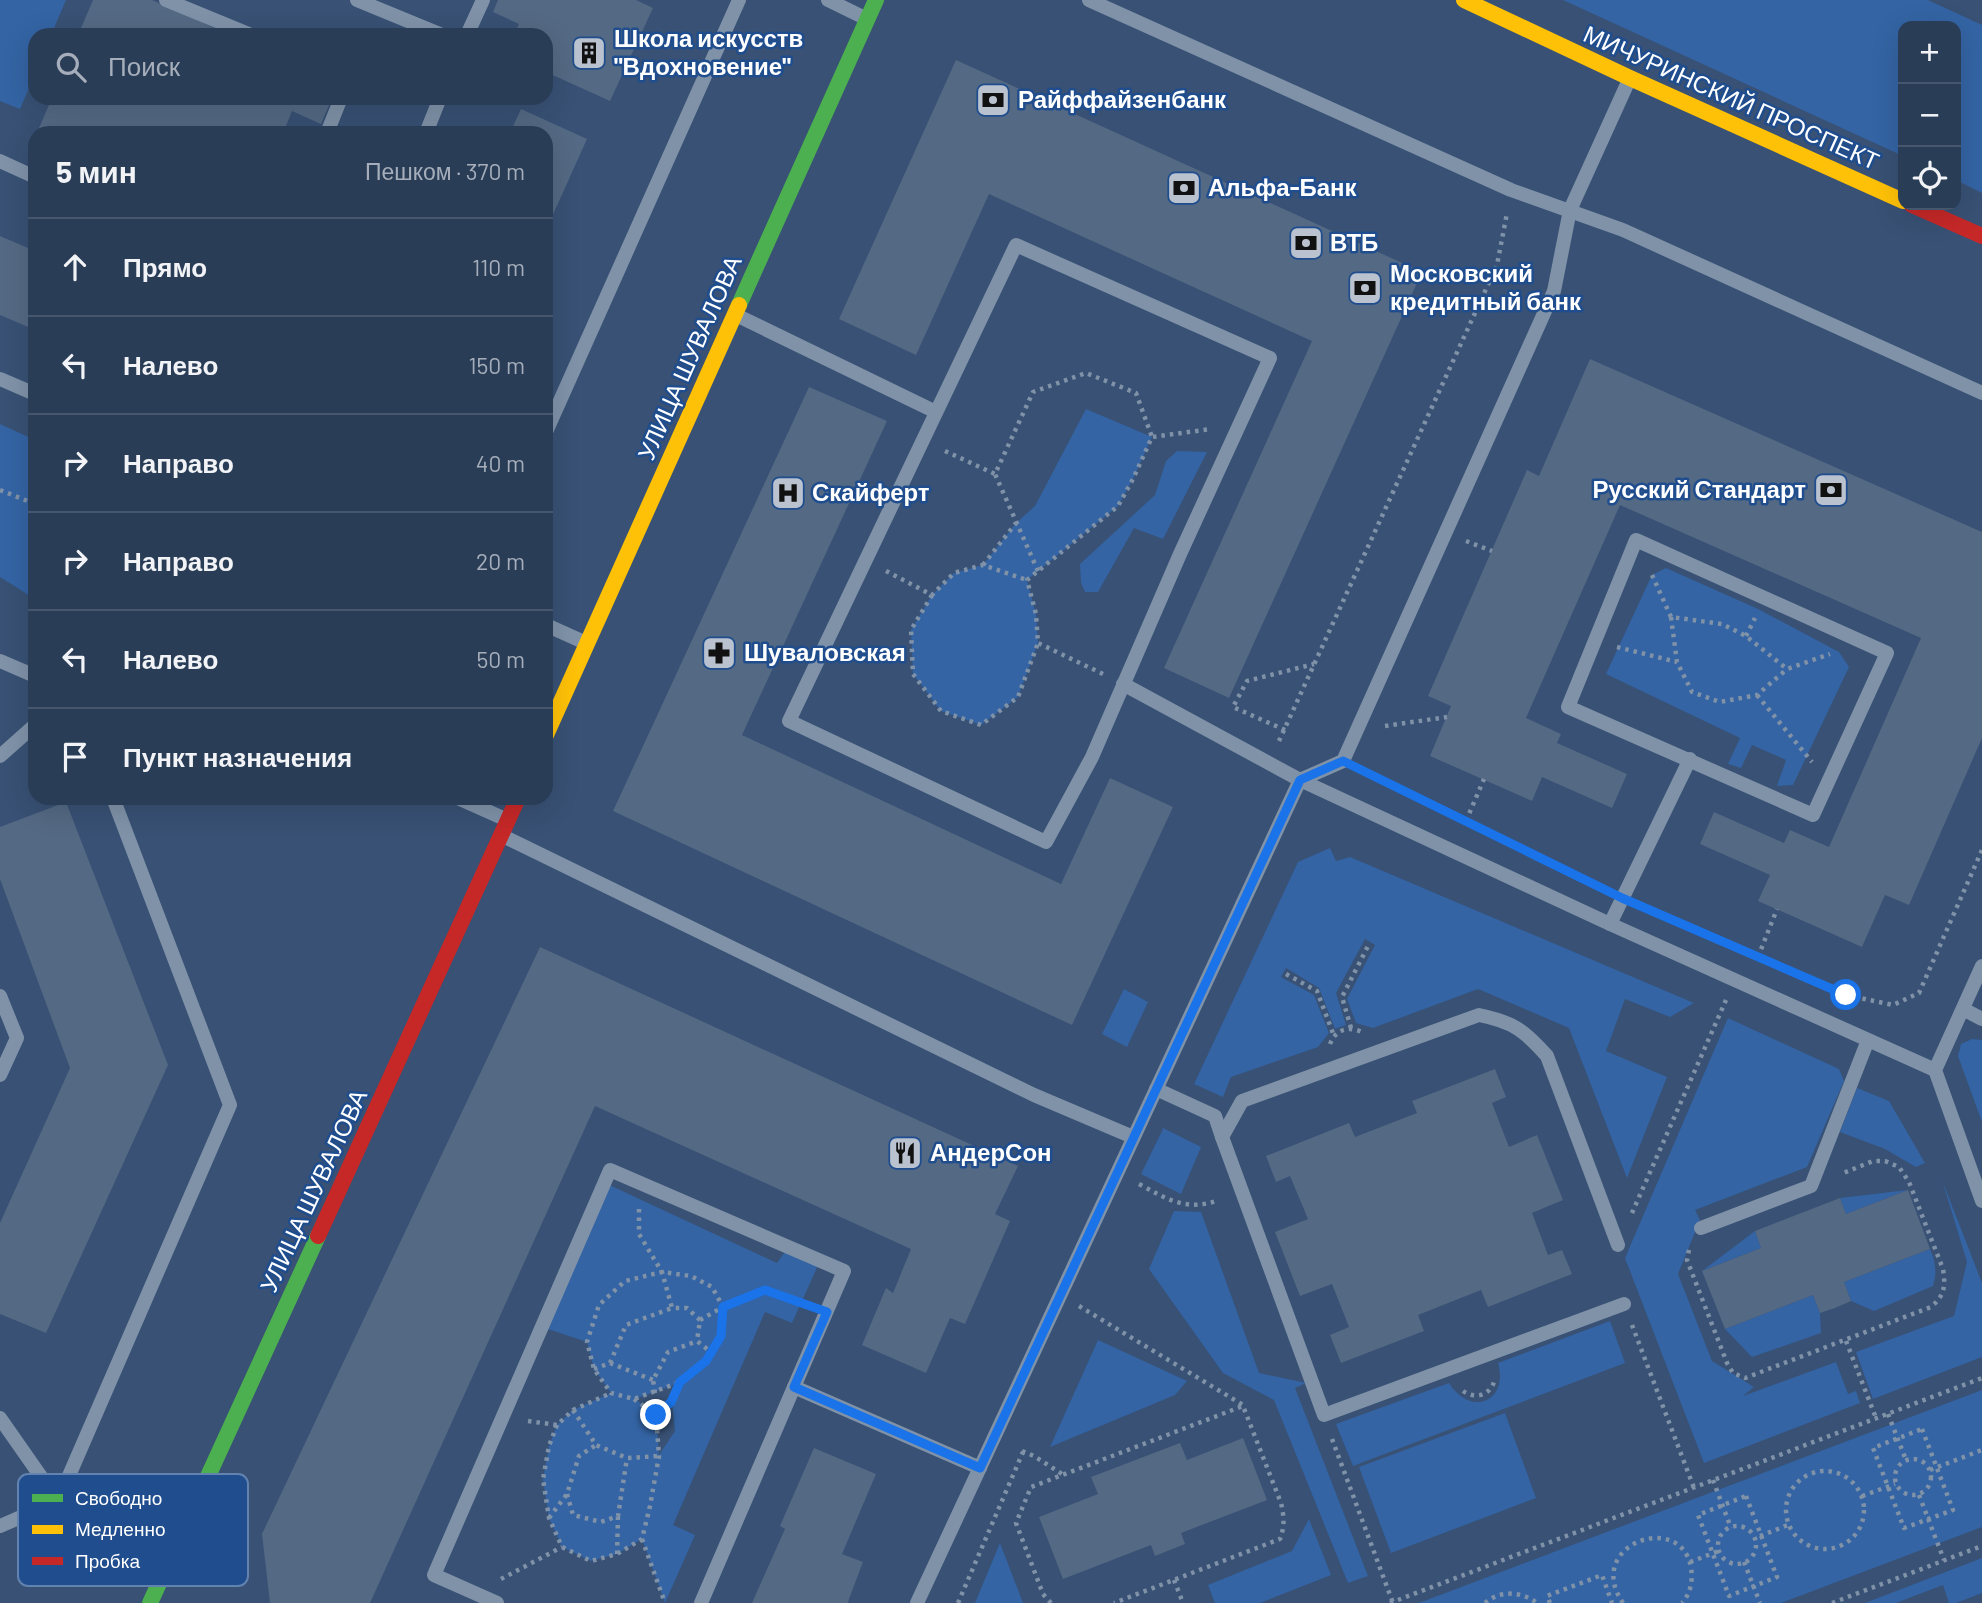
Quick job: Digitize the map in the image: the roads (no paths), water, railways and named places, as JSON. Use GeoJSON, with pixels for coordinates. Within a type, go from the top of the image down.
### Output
{"type":"FeatureCollection","features":[{"type":"Feature","properties":{"kind":"street","name":"УЛИЦА ШУВАЛОВА"},"geometry":{"type":"LineString","coordinates":[[553,719],[876,0]]}},
{"type":"Feature","properties":{"kind":"street","name":"МИЧУРИНСКИЙ ПРОСПЕКТ"},"geometry":{"type":"LineString","coordinates":[[1464,0],[1898,199]]}},
{"type":"Feature","properties":{"kind":"street"},"geometry":{"type":"LineString","coordinates":[[1923,210],[1982,236]]}},
{"type":"Feature","properties":{"kind":"street","name":"УЛИЦА ШУВАЛОВА"},"geometry":{"type":"LineString","coordinates":[[209,1474],[515,805]]}},
{"type":"Feature","properties":{"kind":"street","name":"УЛИЦА ШУВАЛОВА"},"geometry":{"type":"LineString","coordinates":[[150,1603],[158,1586]]}},
{"type":"Feature","properties":{"kind":"lane"},"geometry":{"type":"LineString","coordinates":[[166,0],[234,28]]}},
{"type":"Feature","properties":{"kind":"lane"},"geometry":{"type":"LineString","coordinates":[[357,0],[425,28]]}},
{"type":"Feature","properties":{"kind":"lane"},"geometry":{"type":"LineString","coordinates":[[470,28],[483,0]]}},
{"type":"Feature","properties":{"kind":"lane"},"geometry":{"type":"LineString","coordinates":[[553,416],[739,0]]}},
{"type":"Feature","properties":{"kind":"lane"},"geometry":{"type":"LineString","coordinates":[[828,0],[867,19]]}},
{"type":"Feature","properties":{"kind":"lane"},"geometry":{"type":"LineString","coordinates":[[1089,0],[1511,190],[1623,230],[1982,393]]}},
{"type":"Feature","properties":{"kind":"lane"},"geometry":{"type":"LineString","coordinates":[[917,1603],[1300,780],[1343,761],[1554,291],[1570,210],[1630,78]]}},
{"type":"Feature","properties":{"kind":"lane"},"geometry":{"type":"LineString","coordinates":[[330,126],[338,105]]}},
{"type":"Feature","properties":{"kind":"lane"},"geometry":{"type":"LineString","coordinates":[[429,126],[437,105]]}},
{"type":"Feature","properties":{"kind":"lane"},"geometry":{"type":"LineString","coordinates":[[0,161],[28,174]]}},
{"type":"Feature","properties":{"kind":"lane"},"geometry":{"type":"LineString","coordinates":[[1016,245],[1270,358],[1092,757],[1046,842],[789,721],[936,412],[1016,245]]}},
{"type":"Feature","properties":{"kind":"lane"},"geometry":{"type":"LineString","coordinates":[[735,314],[936,412]]}},
{"type":"Feature","properties":{"kind":"lane"},"geometry":{"type":"LineString","coordinates":[[0,379],[28,391]]}},
{"type":"Feature","properties":{"kind":"lane"},"geometry":{"type":"LineString","coordinates":[[1636,540],[1887,653],[1813,815],[1690,759],[1568,707],[1636,540]]}},
{"type":"Feature","properties":{"kind":"lane"},"geometry":{"type":"LineString","coordinates":[[553,628],[587,643]]}},
{"type":"Feature","properties":{"kind":"lane"},"geometry":{"type":"LineString","coordinates":[[0,661],[28,673]]}},
{"type":"Feature","properties":{"kind":"lane"},"geometry":{"type":"LineString","coordinates":[[1123,684],[1300,780],[1610,924],[1935,1070]]}},
{"type":"Feature","properties":{"kind":"lane"},"geometry":{"type":"LineString","coordinates":[[0,756],[28,731]]}},
{"type":"Feature","properties":{"kind":"lane"},"geometry":{"type":"LineString","coordinates":[[1610,924],[1690,759]]}},
{"type":"Feature","properties":{"kind":"lane"},"geometry":{"type":"LineString","coordinates":[[70,1474],[230,1105],[116,805]]}},
{"type":"Feature","properties":{"kind":"lane"},"geometry":{"type":"LineString","coordinates":[[469,805],[505,827],[1034,1095],[1133,1137]]}},
{"type":"Feature","properties":{"kind":"lane"},"geometry":{"type":"LineString","coordinates":[[1982,966],[1935,1070],[1982,1201]]}},
{"type":"Feature","properties":{"kind":"lane"},"geometry":{"type":"LineString","coordinates":[[0,996],[17,1038],[0,1075]]}},
{"type":"Feature","properties":{"kind":"lane"},"geometry":{"type":"LineString","coordinates":[[1963,1009],[1982,1019]]}},
{"type":"Feature","properties":{"kind":"lane"},"geometry":{"type":"LineString","coordinates":[[1222,1137],[1242,1101],[1479,1015],[1502,1020],[1528,1034],[1547,1056],[1618,1245]]}},
{"type":"Feature","properties":{"kind":"lane"},"geometry":{"type":"LineString","coordinates":[[1701,1228],[1811,1186],[1868,1040]]}},
{"type":"Feature","properties":{"kind":"lane"},"geometry":{"type":"LineString","coordinates":[[1156,1089],[1215,1116],[1324,1415],[1624,1304]]}},
{"type":"Feature","properties":{"kind":"lane"},"geometry":{"type":"LineString","coordinates":[[497,1603],[434,1575],[610,1170],[844,1272],[701,1603]]}},
{"type":"Feature","properties":{"kind":"lane"},"geometry":{"type":"LineString","coordinates":[[794,1387],[980,1468]]}},
{"type":"Feature","properties":{"kind":"lane"},"geometry":{"type":"LineString","coordinates":[[0,1418],[39,1474]]}},
{"type":"Feature","properties":{"kind":"lane"},"geometry":{"type":"LineString","coordinates":[[0,1526],[18,1518]]}},
{"type":"Feature","properties":{"kind":"place","name":"Школа искусств \"Вдохновение\""},"geometry":{"type":"Point","coordinates":[589,53]}},
{"type":"Feature","properties":{"kind":"place","name":"Райффайзенбанк"},"geometry":{"type":"Point","coordinates":[993,100]}},
{"type":"Feature","properties":{"kind":"place","name":"Альфа-Банк"},"geometry":{"type":"Point","coordinates":[1184,188]}},
{"type":"Feature","properties":{"kind":"place","name":"ВТБ"},"geometry":{"type":"Point","coordinates":[1306,243]}},
{"type":"Feature","properties":{"kind":"place","name":"Московский кредитный банк"},"geometry":{"type":"Point","coordinates":[1365,288]}},
{"type":"Feature","properties":{"kind":"place","name":"Русский Стандарт"},"geometry":{"type":"Point","coordinates":[1831,490]}},
{"type":"Feature","properties":{"kind":"place","name":"Скайферт"},"geometry":{"type":"Point","coordinates":[788,493]}},
{"type":"Feature","properties":{"kind":"place","name":"Шуваловская"},"geometry":{"type":"Point","coordinates":[719,653]}},
{"type":"Feature","properties":{"kind":"place","name":"АндерСон"},"geometry":{"type":"Point","coordinates":[905,1153]}}]}
